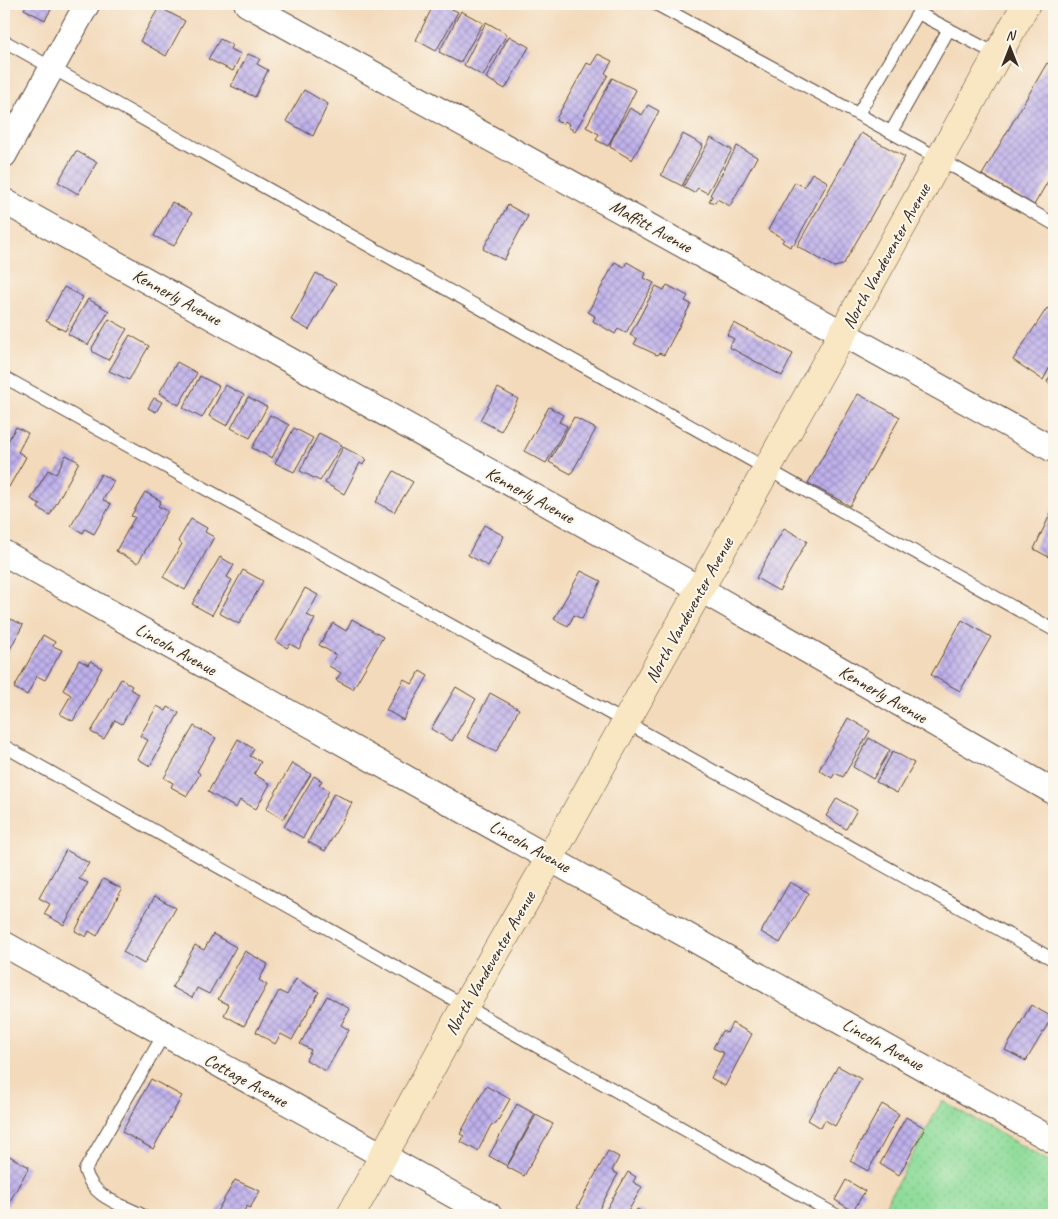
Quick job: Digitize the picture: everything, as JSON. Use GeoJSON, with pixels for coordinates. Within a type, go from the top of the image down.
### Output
{"type":"FeatureCollection","features":[{"type":"Feature","properties":{"kind":"main road","name":"North Vandeventer Avenue"},"geometry":{"type":"LineString","coordinates":[[351,1215],[465,1006],[550,858],[1026,4]]}},
{"type":"Feature","properties":{"kind":"street"},"geometry":{"type":"LineString","coordinates":[[4,155],[87,4]]}},
{"type":"Feature","properties":{"kind":"street","name":"Maffitt Avenue"},"geometry":{"type":"LineString","coordinates":[[247,4],[1054,450]]}},
{"type":"Feature","properties":{"kind":"street","name":"Kennerly Avenue"},"geometry":{"type":"LineString","coordinates":[[4,201],[700,589],[1054,792]]}},
{"type":"Feature","properties":{"kind":"street","name":"Lincoln Avenue"},"geometry":{"type":"LineString","coordinates":[[4,553],[1054,1141]]}},
{"type":"Feature","properties":{"kind":"street","name":"Cottage Avenue"},"geometry":{"type":"LineString","coordinates":[[4,944],[489,1215]]}},
{"type":"Feature","properties":{"kind":"lane"},"geometry":{"type":"LineString","coordinates":[[656,4],[940,159],[1054,224]]}},
{"type":"Feature","properties":{"kind":"lane"},"geometry":{"type":"LineString","coordinates":[[858,114],[920,8],[949,29],[998,55]]}},
{"type":"Feature","properties":{"kind":"lane"},"geometry":{"type":"LineString","coordinates":[[891,132],[949,29]]}},
{"type":"Feature","properties":{"kind":"lane"},"geometry":{"type":"LineString","coordinates":[[4,41],[1054,630]]}},
{"type":"Feature","properties":{"kind":"lane"},"geometry":{"type":"LineString","coordinates":[[4,377],[1054,960]]}},
{"type":"Feature","properties":{"kind":"lane"},"geometry":{"type":"LineString","coordinates":[[4,746],[836,1215]]}},
{"type":"Feature","properties":{"kind":"lane"},"geometry":{"type":"LineString","coordinates":[[142,1215],[97,1192],[89,1184],[85,1170],[164,1034]]}},
{"type":"Feature","properties":{"kind":"green space"},"geometry":{"type":"Polygon","coordinates":[[[942,1101],[1054,1164],[1054,1215],[880,1215],[942,1101]]]}},
{"type":"Feature","properties":{"kind":"building"},"geometry":{"type":"Polygon","coordinates":[[[27,4],[54,4],[45,20],[24,9],[27,4]]]}},
{"type":"Feature","properties":{"kind":"building"},"geometry":{"type":"Polygon","coordinates":[[[434,4],[455,4],[452,9],[458,12],[436,51],[416,40],[434,4]]]}},
{"type":"Feature","properties":{"kind":"building"},"geometry":{"type":"Polygon","coordinates":[[[159,7],[185,21],[166,56],[140,41],[159,7]]]}},
{"type":"Feature","properties":{"kind":"building"},"geometry":{"type":"Polygon","coordinates":[[[461,11],[483,23],[460,63],[439,52],[461,11]]]}},
{"type":"Feature","properties":{"kind":"building"},"geometry":{"type":"Polygon","coordinates":[[[486,22],[507,34],[483,76],[464,65],[486,22]]]}},
{"type":"Feature","properties":{"kind":"building"},"geometry":{"type":"Polygon","coordinates":[[[509,36],[529,47],[505,89],[486,78],[509,36]]]}},
{"type":"Feature","properties":{"kind":"building"},"geometry":{"type":"Polygon","coordinates":[[[220,39],[232,45],[230,49],[241,54],[233,71],[208,59],[220,39]]]}},
{"type":"Feature","properties":{"kind":"building"},"geometry":{"type":"Polygon","coordinates":[[[248,54],[260,59],[257,64],[268,70],[255,97],[231,86],[248,54]]]}},
{"type":"Feature","properties":{"kind":"building"},"geometry":{"type":"Polygon","coordinates":[[[598,54],[612,61],[605,73],[608,75],[575,131],[568,127],[569,124],[565,121],[563,124],[556,121],[557,117],[587,63],[591,65],[598,54]]]}},
{"type":"Feature","properties":{"kind":"building"},"geometry":{"type":"Polygon","coordinates":[[[1047,63],[1054,67],[1054,171],[1034,205],[982,175],[1047,63]]]}},
{"type":"Feature","properties":{"kind":"building"},"geometry":{"type":"Polygon","coordinates":[[[612,78],[636,90],[608,146],[596,140],[599,134],[586,127],[612,78]]]}},
{"type":"Feature","properties":{"kind":"building"},"geometry":{"type":"Polygon","coordinates":[[[304,90],[328,104],[313,136],[286,121],[304,90]]]}},
{"type":"Feature","properties":{"kind":"building"},"geometry":{"type":"Polygon","coordinates":[[[648,105],[659,111],[632,160],[610,147],[611,141],[630,108],[642,115],[648,105]]]}},
{"type":"Feature","properties":{"kind":"building"},"geometry":{"type":"Polygon","coordinates":[[[861,133],[905,157],[843,265],[834,267],[797,246],[861,133]]]}},
{"type":"Feature","properties":{"kind":"building"},"geometry":{"type":"Polygon","coordinates":[[[683,134],[703,145],[682,186],[661,175],[683,134]]]}},
{"type":"Feature","properties":{"kind":"building"},"geometry":{"type":"Polygon","coordinates":[[[711,138],[732,150],[707,193],[698,188],[694,193],[683,187],[711,138]]]}},
{"type":"Feature","properties":{"kind":"building"},"geometry":{"type":"Polygon","coordinates":[[[737,146],[757,157],[730,206],[717,199],[715,203],[709,201],[712,196],[710,195],[737,146]]]}},
{"type":"Feature","properties":{"kind":"building"},"geometry":{"type":"Polygon","coordinates":[[[76,151],[97,162],[78,194],[58,182],[76,151]]]}},
{"type":"Feature","properties":{"kind":"building"},"geometry":{"type":"Polygon","coordinates":[[[812,173],[828,182],[794,245],[792,244],[790,247],[782,242],[784,239],[768,230],[795,182],[804,187],[812,173]]]}},
{"type":"Feature","properties":{"kind":"building"},"geometry":{"type":"Polygon","coordinates":[[[172,202],[192,213],[174,246],[154,236],[172,202]]]}},
{"type":"Feature","properties":{"kind":"building"},"geometry":{"type":"Polygon","coordinates":[[[508,205],[528,216],[504,260],[483,249],[508,205]]]}},
{"type":"Feature","properties":{"kind":"building"},"geometry":{"type":"Polygon","coordinates":[[[615,262],[624,267],[627,262],[646,273],[644,278],[654,283],[626,333],[618,329],[615,334],[593,321],[595,316],[588,312],[615,262]]]}},
{"type":"Feature","properties":{"kind":"building"},"geometry":{"type":"Polygon","coordinates":[[[316,273],[336,284],[309,330],[291,320],[316,273]]]}},
{"type":"Feature","properties":{"kind":"building"},"geometry":{"type":"Polygon","coordinates":[[[667,285],[688,296],[685,301],[691,304],[664,355],[659,353],[657,355],[634,344],[637,339],[630,335],[656,286],[664,290],[667,285]]]}},
{"type":"Feature","properties":{"kind":"building"},"geometry":{"type":"Polygon","coordinates":[[[64,287],[83,297],[65,331],[46,321],[64,287]]]}},
{"type":"Feature","properties":{"kind":"building"},"geometry":{"type":"Polygon","coordinates":[[[88,299],[109,311],[88,345],[68,334],[88,299]]]}},
{"type":"Feature","properties":{"kind":"building"},"geometry":{"type":"Polygon","coordinates":[[[1047,308],[1054,313],[1054,359],[1043,380],[1013,360],[1047,308]]]}},
{"type":"Feature","properties":{"kind":"building"},"geometry":{"type":"Polygon","coordinates":[[[109,319],[127,329],[108,360],[93,352],[92,348],[109,319]]]}},
{"type":"Feature","properties":{"kind":"building"},"geometry":{"type":"Polygon","coordinates":[[[734,323],[793,354],[782,376],[729,347],[734,339],[727,335],[734,323]]]}},
{"type":"Feature","properties":{"kind":"building"},"geometry":{"type":"Polygon","coordinates":[[[130,335],[149,346],[129,380],[109,371],[130,335]]]}},
{"type":"Feature","properties":{"kind":"building"},"geometry":{"type":"Polygon","coordinates":[[[177,362],[197,373],[179,405],[159,393],[177,362]]]}},
{"type":"Feature","properties":{"kind":"building"},"geometry":{"type":"Polygon","coordinates":[[[1054,368],[1054,387],[1047,382],[1054,368]]]}},
{"type":"Feature","properties":{"kind":"building"},"geometry":{"type":"Polygon","coordinates":[[[200,376],[219,386],[202,418],[183,408],[200,376]]]}},
{"type":"Feature","properties":{"kind":"building"},"geometry":{"type":"Polygon","coordinates":[[[225,385],[244,395],[227,426],[209,416],[225,385]]]}},
{"type":"Feature","properties":{"kind":"building"},"geometry":{"type":"Polygon","coordinates":[[[498,388],[518,399],[501,431],[480,420],[498,388]]]}},
{"type":"Feature","properties":{"kind":"building"},"geometry":{"type":"Polygon","coordinates":[[[858,394],[900,417],[850,506],[808,483],[858,394]]]}},
{"type":"Feature","properties":{"kind":"building"},"geometry":{"type":"Polygon","coordinates":[[[248,397],[267,407],[250,438],[231,428],[248,397]]]}},
{"type":"Feature","properties":{"kind":"building"},"geometry":{"type":"Polygon","coordinates":[[[154,398],[162,402],[156,412],[148,408],[154,398]]]}},
{"type":"Feature","properties":{"kind":"building"},"geometry":{"type":"Polygon","coordinates":[[[549,407],[563,415],[559,422],[567,426],[546,463],[524,451],[549,407]]]}},
{"type":"Feature","properties":{"kind":"building"},"geometry":{"type":"Polygon","coordinates":[[[270,415],[289,425],[272,458],[252,448],[270,415]]]}},
{"type":"Feature","properties":{"kind":"building"},"geometry":{"type":"Polygon","coordinates":[[[574,417],[596,429],[571,474],[549,462],[574,417]]]}},
{"type":"Feature","properties":{"kind":"building"},"geometry":{"type":"Polygon","coordinates":[[[16,427],[28,433],[18,452],[26,457],[9,487],[4,484],[4,448],[16,427]]]}},
{"type":"Feature","properties":{"kind":"building"},"geometry":{"type":"Polygon","coordinates":[[[294,428],[313,438],[294,472],[275,463],[294,428]]]}},
{"type":"Feature","properties":{"kind":"building"},"geometry":{"type":"Polygon","coordinates":[[[319,433],[342,445],[320,481],[300,471],[319,433]]]}},
{"type":"Feature","properties":{"kind":"building"},"geometry":{"type":"Polygon","coordinates":[[[343,447],[366,459],[363,465],[360,463],[344,494],[325,483],[343,447]]]}},
{"type":"Feature","properties":{"kind":"building"},"geometry":{"type":"Polygon","coordinates":[[[66,455],[79,462],[50,515],[38,508],[40,504],[31,499],[48,470],[56,474],[66,455]]]}},
{"type":"Feature","properties":{"kind":"building"},"geometry":{"type":"Polygon","coordinates":[[[394,471],[413,482],[394,512],[376,502],[394,471]]]}},
{"type":"Feature","properties":{"kind":"building"},"geometry":{"type":"Polygon","coordinates":[[[101,474],[114,481],[103,500],[111,504],[94,534],[85,529],[83,533],[71,526],[101,474]]]}},
{"type":"Feature","properties":{"kind":"building"},"geometry":{"type":"Polygon","coordinates":[[[145,492],[161,501],[158,506],[168,511],[138,563],[116,551],[135,517],[131,516],[145,492]]]}},
{"type":"Feature","properties":{"kind":"building"},"geometry":{"type":"Polygon","coordinates":[[[1054,506],[1054,560],[1034,549],[1054,506]]]}},
{"type":"Feature","properties":{"kind":"building"},"geometry":{"type":"Polygon","coordinates":[[[191,519],[207,528],[205,532],[214,537],[185,590],[163,577],[182,544],[178,541],[191,519]]]}},
{"type":"Feature","properties":{"kind":"building"},"geometry":{"type":"Polygon","coordinates":[[[484,525],[504,536],[488,566],[468,555],[484,525]]]}},
{"type":"Feature","properties":{"kind":"building"},"geometry":{"type":"Polygon","coordinates":[[[784,528],[807,541],[779,591],[756,578],[784,528]]]}},
{"type":"Feature","properties":{"kind":"building"},"geometry":{"type":"Polygon","coordinates":[[[220,557],[234,565],[227,577],[232,580],[212,615],[192,604],[220,557]]]}},
{"type":"Feature","properties":{"kind":"building"},"geometry":{"type":"Polygon","coordinates":[[[243,570],[263,581],[239,624],[219,613],[243,570]]]}},
{"type":"Feature","properties":{"kind":"building"},"geometry":{"type":"Polygon","coordinates":[[[581,571],[601,581],[582,619],[574,615],[568,626],[554,619],[581,571]]]}},
{"type":"Feature","properties":{"kind":"building"},"geometry":{"type":"Polygon","coordinates":[[[305,588],[318,595],[307,615],[315,619],[299,649],[290,644],[287,648],[276,641],[305,588]]]}},
{"type":"Feature","properties":{"kind":"building"},"geometry":{"type":"Polygon","coordinates":[[[11,619],[23,625],[4,660],[4,620],[9,622],[11,619]]]}},
{"type":"Feature","properties":{"kind":"building"},"geometry":{"type":"Polygon","coordinates":[[[352,619],[383,637],[353,689],[336,680],[341,673],[329,666],[336,655],[319,645],[333,623],[346,631],[352,619]]]}},
{"type":"Feature","properties":{"kind":"building"},"geometry":{"type":"Polygon","coordinates":[[[962,620],[991,637],[960,691],[931,675],[962,620]]]}},
{"type":"Feature","properties":{"kind":"building"},"geometry":{"type":"Polygon","coordinates":[[[43,635],[55,642],[53,646],[62,650],[45,680],[37,676],[27,695],[14,688],[43,635]]]}},
{"type":"Feature","properties":{"kind":"building"},"geometry":{"type":"Polygon","coordinates":[[[79,660],[88,665],[90,661],[102,668],[73,721],[60,714],[71,695],[63,690],[79,660]]]}},
{"type":"Feature","properties":{"kind":"building"},"geometry":{"type":"Polygon","coordinates":[[[420,671],[428,676],[403,720],[386,710],[404,679],[412,684],[420,671]]]}},
{"type":"Feature","properties":{"kind":"building"},"geometry":{"type":"Polygon","coordinates":[[[121,679],[132,686],[130,689],[139,694],[122,724],[115,720],[104,739],[91,732],[121,679]]]}},
{"type":"Feature","properties":{"kind":"building"},"geometry":{"type":"Polygon","coordinates":[[[456,687],[476,699],[452,741],[431,729],[456,687]]]}},
{"type":"Feature","properties":{"kind":"building"},"geometry":{"type":"Polygon","coordinates":[[[490,693],[519,709],[496,752],[467,737],[490,693]]]}},
{"type":"Feature","properties":{"kind":"building"},"geometry":{"type":"Polygon","coordinates":[[[157,706],[166,711],[168,707],[179,713],[150,766],[138,759],[148,740],[140,736],[157,706]]]}},
{"type":"Feature","properties":{"kind":"building"},"geometry":{"type":"Polygon","coordinates":[[[848,718],[870,731],[843,777],[835,773],[832,778],[819,770],[848,718]]]}},
{"type":"Feature","properties":{"kind":"building"},"geometry":{"type":"Polygon","coordinates":[[[194,726],[216,738],[197,771],[200,774],[187,796],[171,787],[173,783],[164,778],[194,726]]]}},
{"type":"Feature","properties":{"kind":"building"},"geometry":{"type":"Polygon","coordinates":[[[869,738],[890,750],[873,779],[853,767],[869,738]]]}},
{"type":"Feature","properties":{"kind":"building"},"geometry":{"type":"Polygon","coordinates":[[[238,739],[254,749],[250,756],[261,762],[254,774],[270,784],[256,809],[240,800],[236,808],[208,792],[238,739]]]}},
{"type":"Feature","properties":{"kind":"building"},"geometry":{"type":"Polygon","coordinates":[[[893,751],[914,763],[897,793],[876,782],[893,751]]]}},
{"type":"Feature","properties":{"kind":"building"},"geometry":{"type":"Polygon","coordinates":[[[292,763],[311,774],[283,819],[266,809],[292,763]]]}},
{"type":"Feature","properties":{"kind":"building"},"geometry":{"type":"Polygon","coordinates":[[[314,776],[322,781],[319,785],[329,791],[303,838],[284,827],[314,776]]]}},
{"type":"Feature","properties":{"kind":"building"},"geometry":{"type":"Polygon","coordinates":[[[334,793],[352,803],[325,851],[308,842],[334,793]]]}},
{"type":"Feature","properties":{"kind":"building"},"geometry":{"type":"Polygon","coordinates":[[[837,798],[857,810],[846,829],[826,816],[837,798]]]}},
{"type":"Feature","properties":{"kind":"building"},"geometry":{"type":"Polygon","coordinates":[[[66,850],[89,863],[79,879],[88,883],[64,925],[44,914],[50,904],[39,898],[66,850]]]}},
{"type":"Feature","properties":{"kind":"building"},"geometry":{"type":"Polygon","coordinates":[[[103,879],[122,889],[97,936],[89,931],[86,937],[75,931],[103,879]]]}},
{"type":"Feature","properties":{"kind":"building"},"geometry":{"type":"Polygon","coordinates":[[[790,882],[809,893],[780,943],[761,932],[790,882]]]}},
{"type":"Feature","properties":{"kind":"building"},"geometry":{"type":"Polygon","coordinates":[[[155,896],[176,908],[144,964],[123,952],[155,896]]]}},
{"type":"Feature","properties":{"kind":"building"},"geometry":{"type":"Polygon","coordinates":[[[213,934],[236,947],[209,994],[197,988],[192,998],[172,987],[195,945],[204,950],[213,934]]]}},
{"type":"Feature","properties":{"kind":"building"},"geometry":{"type":"Polygon","coordinates":[[[245,951],[268,964],[259,980],[267,985],[244,1026],[224,1015],[229,1005],[218,999],[245,951]]]}},
{"type":"Feature","properties":{"kind":"building"},"geometry":{"type":"Polygon","coordinates":[[[296,979],[319,992],[292,1040],[281,1034],[275,1044],[256,1032],[279,991],[287,995],[296,979]]]}},
{"type":"Feature","properties":{"kind":"building"},"geometry":{"type":"Polygon","coordinates":[[[327,996],[350,1009],[341,1025],[349,1030],[326,1071],[306,1060],[311,1050],[300,1044],[327,996]]]}},
{"type":"Feature","properties":{"kind":"building"},"geometry":{"type":"Polygon","coordinates":[[[1031,1005],[1052,1017],[1026,1061],[1005,1050],[1031,1005]]]}},
{"type":"Feature","properties":{"kind":"building"},"geometry":{"type":"Polygon","coordinates":[[[732,1023],[752,1034],[725,1086],[711,1078],[724,1053],[713,1048],[722,1031],[727,1033],[732,1023]]]}},
{"type":"Feature","properties":{"kind":"building"},"geometry":{"type":"Polygon","coordinates":[[[838,1066],[861,1079],[835,1126],[825,1120],[821,1128],[808,1120],[838,1066]]]}},
{"type":"Feature","properties":{"kind":"building"},"geometry":{"type":"Polygon","coordinates":[[[151,1079],[182,1096],[153,1149],[122,1132],[151,1079]]]}},
{"type":"Feature","properties":{"kind":"building"},"geometry":{"type":"Polygon","coordinates":[[[486,1086],[510,1099],[496,1124],[491,1125],[478,1151],[461,1142],[464,1136],[460,1134],[486,1086]]]}},
{"type":"Feature","properties":{"kind":"building"},"geometry":{"type":"Polygon","coordinates":[[[517,1104],[535,1114],[507,1166],[489,1156],[517,1104]]]}},
{"type":"Feature","properties":{"kind":"building"},"geometry":{"type":"Polygon","coordinates":[[[882,1104],[899,1114],[868,1171],[850,1161],[882,1104]]]}},
{"type":"Feature","properties":{"kind":"building"},"geometry":{"type":"Polygon","coordinates":[[[536,1115],[553,1124],[524,1176],[507,1167],[536,1115]]]}},
{"type":"Feature","properties":{"kind":"building"},"geometry":{"type":"Polygon","coordinates":[[[906,1117],[925,1128],[899,1175],[880,1164],[906,1117]]]}},
{"type":"Feature","properties":{"kind":"building"},"geometry":{"type":"Polygon","coordinates":[[[608,1151],[619,1157],[612,1171],[618,1174],[596,1215],[591,1215],[577,1208],[608,1151]]]}},
{"type":"Feature","properties":{"kind":"building"},"geometry":{"type":"Polygon","coordinates":[[[4,1153],[29,1167],[4,1212],[4,1153]]]}},
{"type":"Feature","properties":{"kind":"building"},"geometry":{"type":"Polygon","coordinates":[[[628,1172],[636,1177],[633,1182],[642,1187],[626,1215],[603,1215],[628,1172]]]}},
{"type":"Feature","properties":{"kind":"building"},"geometry":{"type":"Polygon","coordinates":[[[235,1180],[260,1191],[250,1208],[247,1206],[241,1215],[215,1215],[235,1180]]]}},
{"type":"Feature","properties":{"kind":"building"},"geometry":{"type":"Polygon","coordinates":[[[846,1180],[865,1191],[853,1211],[835,1200],[846,1180]]]}},
{"type":"Feature","properties":{"kind":"building"},"geometry":{"type":"Polygon","coordinates":[[[637,1209],[648,1215],[634,1215],[637,1209]]]}}]}
